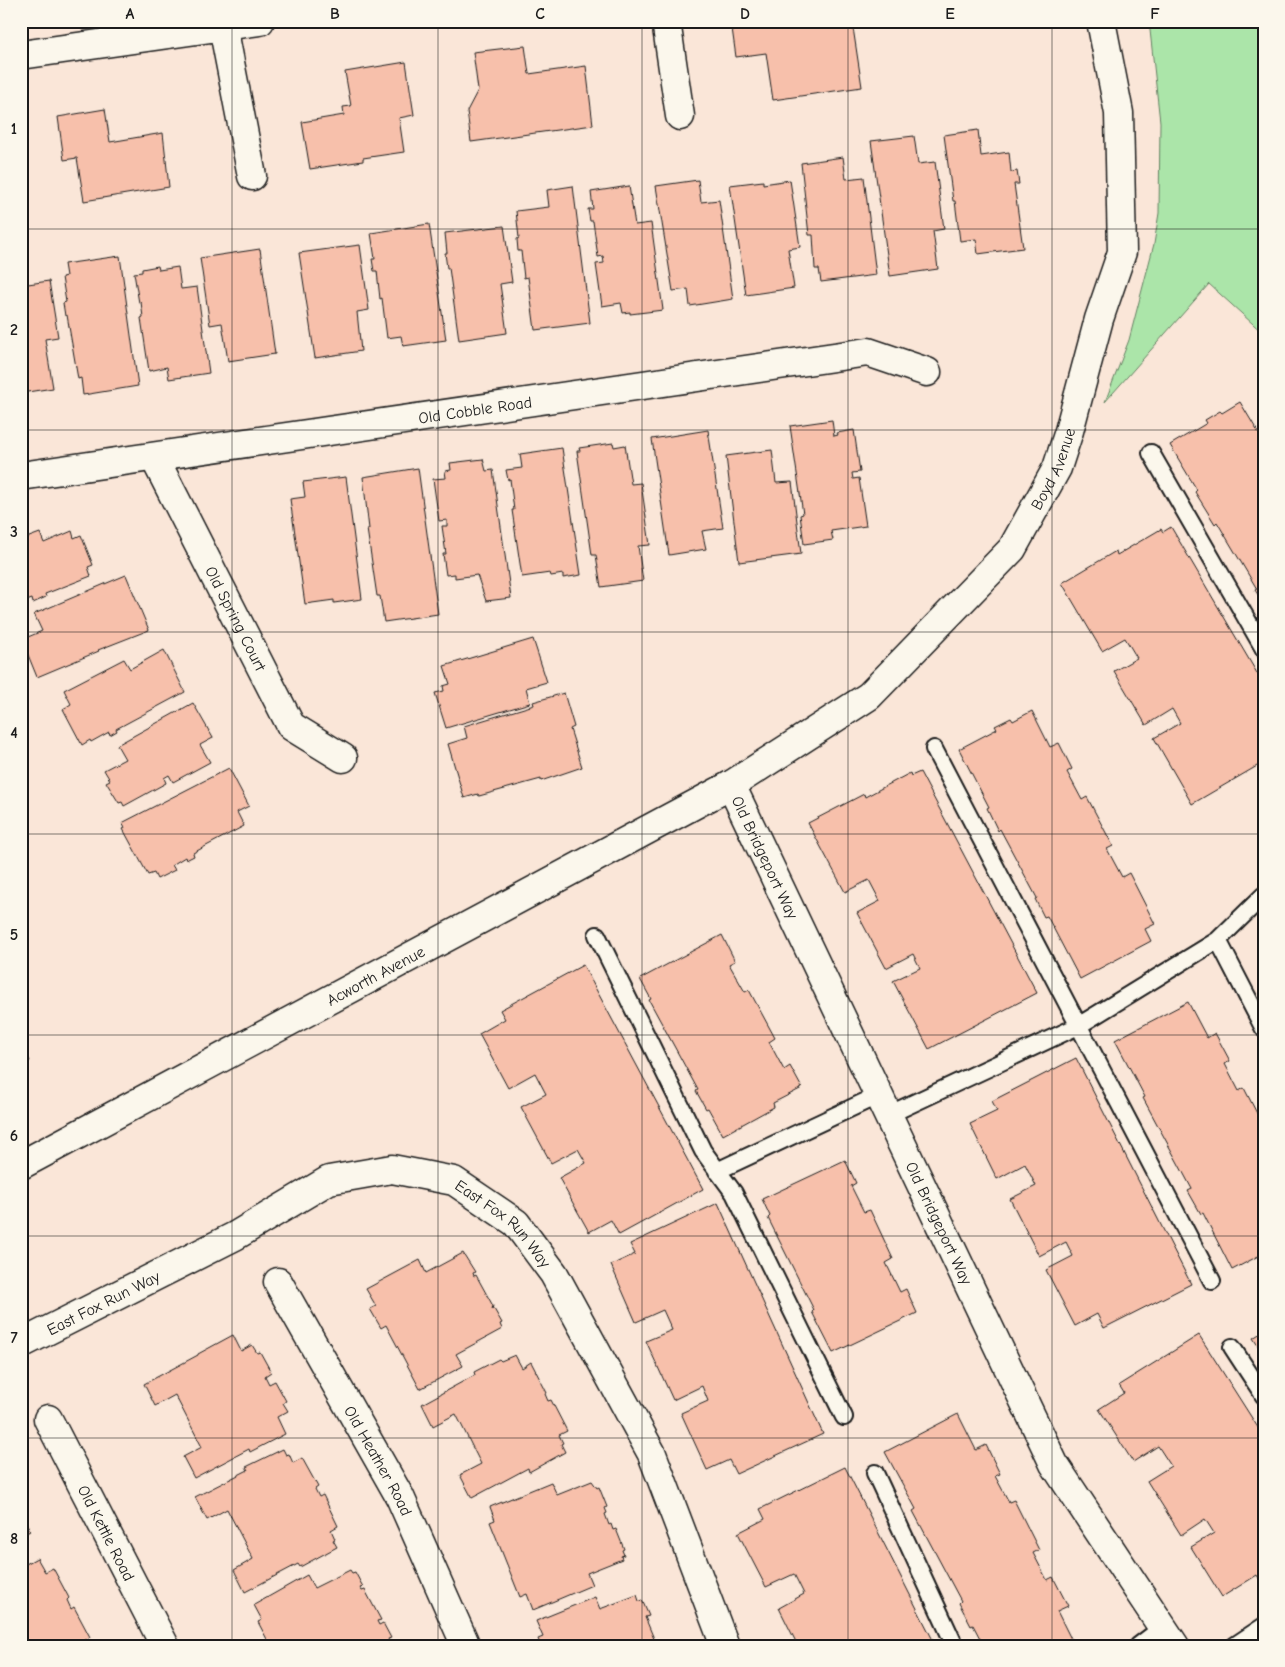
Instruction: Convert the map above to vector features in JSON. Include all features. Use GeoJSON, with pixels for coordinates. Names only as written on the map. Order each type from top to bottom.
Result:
{"type":"FeatureCollection","features":[{"type":"Feature","properties":{"kind":"street"},"geometry":{"type":"LineString","coordinates":[[21,55],[223,24],[260,21]]}},
{"type":"Feature","properties":{"kind":"street"},"geometry":{"type":"LineString","coordinates":[[666,21],[680,116]]}},
{"type":"Feature","properties":{"kind":"street","name":"Boyd Avenue"},"geometry":{"type":"LineString","coordinates":[[731,785],[869,696],[1012,548],[1057,468],[1069,431],[1099,319],[1122,252],[1119,113],[1101,21]]}},
{"type":"Feature","properties":{"kind":"street"},"geometry":{"type":"LineString","coordinates":[[223,24],[252,176]]}},
{"type":"Feature","properties":{"kind":"street","name":"Old Cobble Road"},"geometry":{"type":"LineString","coordinates":[[21,476],[868,352],[927,372]]}},
{"type":"Feature","properties":{"kind":"street","name":"Old Spring Court"},"geometry":{"type":"LineString","coordinates":[[154,457],[291,726],[343,758]]}},
{"type":"Feature","properties":{"kind":"street","name":"Old Bridgeport Way"},"geometry":{"type":"LineString","coordinates":[[731,785],[1054,1464],[1169,1636]]}},
{"type":"Feature","properties":{"kind":"street","name":"Acworth Avenue"},"geometry":{"type":"LineString","coordinates":[[21,1164],[731,785]]}},
{"type":"Feature","properties":{"kind":"street","name":"East Fox Run Way"},"geometry":{"type":"LineString","coordinates":[[21,1344],[235,1236],[329,1180],[392,1169],[454,1181],[516,1223],[554,1274],[652,1454],[725,1646]]}},
{"type":"Feature","properties":{"kind":"street","name":"Old Heather Road"},"geometry":{"type":"LineString","coordinates":[[278,1282],[400,1497],[466,1646]]}},
{"type":"Feature","properties":{"kind":"street","name":"Old Kettle Road"},"geometry":{"type":"LineString","coordinates":[[48,1419],[165,1646]]}},
{"type":"Feature","properties":{"kind":"lane"},"geometry":{"type":"LineString","coordinates":[[1151,453],[1264,649]]}},
{"type":"Feature","properties":{"kind":"lane"},"geometry":{"type":"LineString","coordinates":[[934,749],[1212,1281]]}},
{"type":"Feature","properties":{"kind":"lane"},"geometry":{"type":"LineString","coordinates":[[717,1171],[1078,1026],[1218,940],[1264,896]]}},
{"type":"Feature","properties":{"kind":"lane"},"geometry":{"type":"LineString","coordinates":[[596,936],[703,1151],[734,1193],[844,1417]]}},
{"type":"Feature","properties":{"kind":"lane"},"geometry":{"type":"LineString","coordinates":[[1218,940],[1264,1029]]}},
{"type":"Feature","properties":{"kind":"lane"},"geometry":{"type":"LineString","coordinates":[[1232,1347],[1264,1396]]}},
{"type":"Feature","properties":{"kind":"lane"},"geometry":{"type":"LineString","coordinates":[[875,1473],[955,1646]]}},
{"type":"Feature","properties":{"kind":"lane"},"geometry":{"type":"LineString","coordinates":[[1234,1646],[1264,1626]]}},
{"type":"Feature","properties":{"kind":"lane"},"geometry":{"type":"LineString","coordinates":[[1138,1646],[1169,1636]]}},
{"type":"Feature","properties":{"kind":"green space"},"geometry":{"type":"Polygon","coordinates":[[[1149,21],[1264,21],[1264,334],[1209,284],[1105,402],[1129,340],[1154,244],[1159,213],[1160,122],[1149,21]]]}},
{"type":"Feature","properties":{"kind":"building"},"geometry":{"type":"Polygon","coordinates":[[[731,21],[852,21],[862,87],[773,100],[766,53],[736,57],[731,21]]]}},
{"type":"Feature","properties":{"kind":"building"},"geometry":{"type":"Polygon","coordinates":[[[525,46],[529,74],[586,66],[593,125],[471,142],[467,111],[478,90],[473,52],[525,46]]]}},
{"type":"Feature","properties":{"kind":"building"},"geometry":{"type":"Polygon","coordinates":[[[406,62],[414,115],[399,118],[404,152],[363,158],[363,161],[310,169],[302,122],[344,115],[343,107],[351,106],[345,72],[406,62]]]}},
{"type":"Feature","properties":{"kind":"building"},"geometry":{"type":"Polygon","coordinates":[[[105,109],[110,142],[163,133],[169,187],[84,201],[77,158],[64,160],[58,117],[105,109]]]}},
{"type":"Feature","properties":{"kind":"building"},"geometry":{"type":"Polygon","coordinates":[[[978,130],[981,156],[1009,152],[1011,172],[1017,171],[1019,184],[1014,184],[1023,248],[978,254],[976,239],[960,241],[944,135],[978,130]]]}},
{"type":"Feature","properties":{"kind":"building"},"geometry":{"type":"Polygon","coordinates":[[[914,136],[918,164],[935,162],[944,229],[933,231],[938,269],[890,276],[871,141],[914,136]]]}},
{"type":"Feature","properties":{"kind":"building"},"geometry":{"type":"Polygon","coordinates":[[[843,157],[846,179],[864,177],[876,275],[821,282],[819,269],[815,269],[813,235],[809,235],[801,163],[843,157]]]}},
{"type":"Feature","properties":{"kind":"building"},"geometry":{"type":"Polygon","coordinates":[[[698,180],[701,202],[719,200],[733,299],[690,306],[688,289],[673,291],[656,186],[698,180]]]}},
{"type":"Feature","properties":{"kind":"building"},"geometry":{"type":"Polygon","coordinates":[[[790,180],[800,247],[788,249],[794,288],[746,295],[730,185],[763,181],[763,184],[790,180]]]}},
{"type":"Feature","properties":{"kind":"building"},"geometry":{"type":"Polygon","coordinates":[[[573,186],[590,323],[535,330],[528,277],[524,278],[521,251],[518,251],[517,239],[519,238],[516,211],[549,207],[547,190],[573,186]]]}},
{"type":"Feature","properties":{"kind":"building"},"geometry":{"type":"Polygon","coordinates":[[[629,186],[635,225],[651,223],[663,310],[630,314],[630,312],[623,313],[621,303],[602,306],[596,264],[604,263],[603,256],[598,257],[593,221],[590,221],[588,209],[593,209],[591,192],[629,186]]]}},
{"type":"Feature","properties":{"kind":"building"},"geometry":{"type":"Polygon","coordinates":[[[429,224],[446,340],[403,346],[401,336],[387,338],[377,271],[374,271],[372,259],[375,259],[371,233],[429,224]]]}},
{"type":"Feature","properties":{"kind":"building"},"geometry":{"type":"Polygon","coordinates":[[[504,226],[512,282],[500,284],[507,333],[459,340],[449,268],[447,268],[445,253],[447,253],[445,233],[504,226]]]}},
{"type":"Feature","properties":{"kind":"building"},"geometry":{"type":"Polygon","coordinates":[[[360,245],[369,310],[357,312],[361,351],[315,358],[299,253],[360,245]]]}},
{"type":"Feature","properties":{"kind":"building"},"geometry":{"type":"Polygon","coordinates":[[[260,249],[275,354],[228,361],[222,323],[210,325],[200,258],[260,249]]]}},
{"type":"Feature","properties":{"kind":"building"},"geometry":{"type":"Polygon","coordinates":[[[120,256],[138,386],[83,395],[81,378],[78,379],[67,315],[65,316],[63,303],[66,302],[62,277],[66,276],[64,264],[120,256]]]}},
{"type":"Feature","properties":{"kind":"building"},"geometry":{"type":"Polygon","coordinates":[[[158,266],[159,270],[178,267],[181,289],[197,287],[209,373],[169,379],[167,367],[149,371],[141,318],[143,317],[141,302],[139,303],[134,273],[142,272],[142,269],[158,266]]]}},
{"type":"Feature","properties":{"kind":"building"},"geometry":{"type":"Polygon","coordinates":[[[49,281],[58,337],[45,339],[53,388],[21,393],[21,285],[49,281]]]}},
{"type":"Feature","properties":{"kind":"building"},"geometry":{"type":"Polygon","coordinates":[[[1240,402],[1261,437],[1264,436],[1264,604],[1217,522],[1215,524],[1195,492],[1197,490],[1170,445],[1207,423],[1205,420],[1220,411],[1222,413],[1240,402]]]}},
{"type":"Feature","properties":{"kind":"building"},"geometry":{"type":"Polygon","coordinates":[[[832,420],[834,436],[838,435],[837,433],[854,430],[860,472],[852,473],[853,479],[859,478],[866,526],[831,531],[833,540],[804,544],[800,515],[803,514],[790,426],[832,420]]]}},
{"type":"Feature","properties":{"kind":"building"},"geometry":{"type":"Polygon","coordinates":[[[708,430],[723,528],[702,531],[706,549],[669,555],[652,439],[708,430]]]}},
{"type":"Feature","properties":{"kind":"building"},"geometry":{"type":"Polygon","coordinates":[[[613,443],[614,447],[625,445],[631,484],[641,483],[650,545],[638,546],[643,581],[601,587],[596,555],[592,555],[577,451],[580,451],[579,448],[613,443]]]}},
{"type":"Feature","properties":{"kind":"building"},"geometry":{"type":"Polygon","coordinates":[[[562,448],[581,575],[563,578],[563,574],[551,576],[550,573],[522,577],[512,510],[514,510],[510,479],[508,480],[506,470],[522,468],[520,454],[562,448]]]}},
{"type":"Feature","properties":{"kind":"building"},"geometry":{"type":"Polygon","coordinates":[[[772,450],[776,483],[792,482],[801,554],[739,562],[726,456],[772,450]]]}},
{"type":"Feature","properties":{"kind":"building"},"geometry":{"type":"Polygon","coordinates":[[[483,459],[486,471],[493,470],[511,598],[486,601],[477,575],[455,578],[455,574],[446,575],[443,554],[446,554],[442,526],[447,526],[447,520],[439,521],[433,479],[446,478],[445,471],[451,470],[450,463],[483,459]]]}},
{"type":"Feature","properties":{"kind":"building"},"geometry":{"type":"Polygon","coordinates":[[[418,468],[438,614],[384,622],[380,596],[377,596],[367,529],[369,529],[363,477],[418,468]]]}},
{"type":"Feature","properties":{"kind":"building"},"geometry":{"type":"Polygon","coordinates":[[[346,477],[362,599],[334,603],[334,600],[305,604],[290,499],[305,497],[303,482],[346,477]]]}},
{"type":"Feature","properties":{"kind":"building"},"geometry":{"type":"Polygon","coordinates":[[[1171,527],[1264,685],[1264,762],[1192,804],[1154,738],[1180,723],[1172,709],[1146,725],[1114,671],[1137,658],[1125,638],[1102,651],[1062,583],[1116,551],[1117,555],[1161,529],[1163,532],[1171,527]]]}},
{"type":"Feature","properties":{"kind":"building"},"geometry":{"type":"Polygon","coordinates":[[[72,531],[74,538],[81,535],[93,565],[88,567],[91,576],[45,594],[46,597],[33,603],[32,599],[21,603],[21,540],[40,533],[44,543],[72,531]]]}},
{"type":"Feature","properties":{"kind":"building"},"geometry":{"type":"Polygon","coordinates":[[[126,575],[149,630],[37,677],[26,650],[24,651],[21,645],[21,640],[42,631],[34,614],[126,575]]]}},
{"type":"Feature","properties":{"kind":"building"},"geometry":{"type":"Polygon","coordinates":[[[533,639],[547,682],[526,688],[530,703],[446,728],[435,693],[444,691],[443,686],[450,684],[444,666],[533,639]]]}},
{"type":"Feature","properties":{"kind":"building"},"geometry":{"type":"Polygon","coordinates":[[[164,650],[185,692],[116,729],[117,731],[110,735],[109,732],[82,745],[63,709],[71,704],[64,690],[124,659],[130,669],[164,650]]]}},
{"type":"Feature","properties":{"kind":"building"},"geometry":{"type":"Polygon","coordinates":[[[564,693],[574,727],[570,729],[582,767],[541,781],[541,779],[479,796],[478,794],[464,798],[448,744],[467,738],[464,726],[534,705],[533,702],[564,693]]]}},
{"type":"Feature","properties":{"kind":"building"},"geometry":{"type":"Polygon","coordinates":[[[193,703],[213,738],[200,745],[210,762],[173,782],[169,775],[164,778],[166,783],[124,806],[122,802],[119,803],[106,782],[110,780],[104,770],[125,759],[117,745],[193,703]]]}},
{"type":"Feature","properties":{"kind":"building"},"geometry":{"type":"Polygon","coordinates":[[[1032,711],[1050,747],[1059,743],[1072,769],[1067,772],[1082,800],[1087,797],[1113,846],[1107,849],[1122,877],[1129,873],[1155,924],[1145,929],[1151,941],[1080,979],[1047,916],[1044,917],[1035,899],[1037,898],[1000,829],[998,831],[987,808],[989,807],[959,749],[997,729],[995,726],[1011,718],[1013,721],[1032,711]]]}},
{"type":"Feature","properties":{"kind":"building"},"geometry":{"type":"Polygon","coordinates":[[[229,768],[249,806],[237,812],[244,826],[193,853],[194,856],[186,860],[185,857],[172,865],[175,870],[157,879],[154,873],[148,875],[123,829],[125,828],[122,823],[229,768]]]}},
{"type":"Feature","properties":{"kind":"building"},"geometry":{"type":"Polygon","coordinates":[[[920,772],[1037,993],[929,1049],[893,981],[920,968],[913,954],[886,968],[857,913],[880,901],[869,880],[845,892],[808,823],[864,794],[865,797],[910,773],[911,776],[920,772]]]}},
{"type":"Feature","properties":{"kind":"building"},"geometry":{"type":"Polygon","coordinates":[[[722,935],[735,961],[729,964],[745,992],[749,990],[775,1038],[769,1042],[784,1070],[790,1066],[802,1088],[773,1103],[774,1107],[723,1135],[696,1091],[698,1090],[649,1000],[651,999],[640,979],[722,935]]]}},
{"type":"Feature","properties":{"kind":"building"},"geometry":{"type":"Polygon","coordinates":[[[583,965],[703,1189],[619,1235],[611,1220],[589,1232],[559,1178],[586,1163],[578,1149],[551,1163],[521,1107],[546,1094],[535,1073],[508,1088],[479,1034],[505,1019],[500,1010],[583,965]]]}},
{"type":"Feature","properties":{"kind":"building"},"geometry":{"type":"Polygon","coordinates":[[[1188,1002],[1207,1038],[1215,1033],[1230,1061],[1225,1064],[1239,1091],[1244,1088],[1264,1127],[1264,1141],[1262,1142],[1264,1144],[1264,1253],[1232,1270],[1203,1213],[1201,1214],[1188,1191],[1192,1189],[1143,1098],[1145,1097],[1115,1040],[1188,1002]]]}},
{"type":"Feature","properties":{"kind":"building"},"geometry":{"type":"Polygon","coordinates":[[[21,1045],[30,1061],[21,1065],[21,1045]]]}},
{"type":"Feature","properties":{"kind":"building"},"geometry":{"type":"Polygon","coordinates":[[[1076,1058],[1191,1284],[1104,1328],[1097,1314],[1075,1326],[1046,1270],[1073,1256],[1066,1242],[1039,1256],[1010,1199],[1036,1186],[1025,1164],[997,1179],[970,1124],[997,1111],[992,1101],[1076,1058]]]}},
{"type":"Feature","properties":{"kind":"building"},"geometry":{"type":"Polygon","coordinates":[[[845,1160],[856,1183],[851,1186],[864,1212],[870,1210],[893,1259],[886,1263],[900,1292],[906,1289],[917,1313],[833,1353],[812,1312],[814,1310],[768,1218],[770,1216],[762,1199],[845,1160]]]}},
{"type":"Feature","properties":{"kind":"building"},"geometry":{"type":"Polygon","coordinates":[[[718,1203],[823,1434],[736,1474],[729,1460],[707,1470],[681,1413],[708,1401],[702,1386],[673,1400],[646,1341],[672,1330],[663,1310],[636,1322],[611,1265],[635,1254],[630,1244],[718,1203]]]}},
{"type":"Feature","properties":{"kind":"building"},"geometry":{"type":"Polygon","coordinates":[[[463,1253],[475,1272],[473,1273],[474,1276],[476,1275],[493,1306],[492,1309],[494,1309],[502,1323],[500,1324],[502,1329],[456,1354],[463,1366],[420,1389],[386,1325],[381,1328],[370,1309],[376,1306],[366,1289],[420,1260],[426,1273],[463,1253]]]}},
{"type":"Feature","properties":{"kind":"building"},"geometry":{"type":"Polygon","coordinates":[[[1264,1331],[1264,1355],[1253,1338],[1264,1331]]]}},
{"type":"Feature","properties":{"kind":"building"},"geometry":{"type":"Polygon","coordinates":[[[233,1335],[241,1351],[252,1345],[257,1353],[260,1352],[271,1372],[265,1376],[269,1384],[275,1381],[286,1401],[283,1403],[288,1411],[277,1417],[285,1434],[250,1452],[249,1449],[194,1478],[183,1457],[202,1447],[175,1395],[155,1406],[144,1384],[233,1335]]]}},
{"type":"Feature","properties":{"kind":"building"},"geometry":{"type":"Polygon","coordinates":[[[1199,1335],[1264,1437],[1264,1587],[1257,1575],[1222,1597],[1191,1547],[1214,1533],[1205,1519],[1181,1535],[1147,1481],[1171,1466],[1158,1446],[1133,1462],[1099,1409],[1124,1393],[1119,1385],[1199,1335]]]}},
{"type":"Feature","properties":{"kind":"building"},"geometry":{"type":"Polygon","coordinates":[[[515,1355],[522,1368],[531,1362],[547,1393],[545,1394],[548,1401],[551,1400],[567,1431],[559,1435],[565,1452],[529,1472],[528,1468],[472,1498],[460,1475],[481,1464],[456,1414],[433,1426],[422,1404],[475,1375],[474,1372],[499,1359],[501,1361],[515,1355]]]}},
{"type":"Feature","properties":{"kind":"building"},"geometry":{"type":"Polygon","coordinates":[[[958,1414],[976,1450],[986,1445],[1000,1474],[995,1476],[1009,1502],[1014,1500],[1039,1550],[1033,1553],[1047,1580],[1053,1577],[1068,1606],[1057,1611],[1074,1645],[1072,1646],[984,1646],[973,1625],[971,1626],[959,1603],[961,1601],[913,1511],[916,1509],[885,1452],[958,1414]]]}},
{"type":"Feature","properties":{"kind":"building"},"geometry":{"type":"Polygon","coordinates":[[[283,1449],[286,1455],[289,1454],[293,1463],[302,1458],[318,1487],[315,1489],[319,1497],[323,1495],[338,1526],[331,1530],[337,1547],[300,1567],[298,1564],[245,1592],[234,1570],[253,1559],[227,1509],[207,1520],[195,1497],[248,1470],[246,1467],[283,1449]]]}},
{"type":"Feature","properties":{"kind":"building"},"geometry":{"type":"Polygon","coordinates":[[[845,1467],[936,1646],[798,1646],[779,1608],[804,1594],[794,1574],[766,1587],[738,1533],[765,1519],[760,1509],[845,1467]]]}},
{"type":"Feature","properties":{"kind":"building"},"geometry":{"type":"Polygon","coordinates":[[[592,1481],[597,1488],[599,1487],[607,1507],[605,1508],[607,1513],[605,1514],[609,1525],[611,1524],[613,1530],[616,1529],[624,1549],[622,1550],[624,1555],[621,1556],[622,1559],[587,1573],[592,1585],[533,1610],[527,1594],[520,1597],[490,1522],[495,1520],[490,1507],[551,1482],[557,1495],[592,1481]]]}},
{"type":"Feature","properties":{"kind":"building"},"geometry":{"type":"Polygon","coordinates":[[[21,1512],[30,1531],[21,1536],[21,1512]]]}},
{"type":"Feature","properties":{"kind":"building"},"geometry":{"type":"Polygon","coordinates":[[[37,1558],[45,1572],[53,1568],[69,1598],[67,1600],[71,1609],[74,1607],[90,1637],[82,1642],[84,1646],[21,1646],[21,1565],[37,1558]]]}},
{"type":"Feature","properties":{"kind":"building"},"geometry":{"type":"Polygon","coordinates":[[[350,1570],[352,1573],[355,1572],[363,1587],[360,1588],[362,1591],[365,1590],[381,1620],[377,1621],[379,1625],[383,1623],[391,1638],[388,1639],[390,1644],[386,1646],[275,1646],[273,1642],[269,1643],[258,1622],[262,1620],[254,1605],[307,1575],[314,1588],[350,1570]]]}},
{"type":"Feature","properties":{"kind":"building"},"geometry":{"type":"Polygon","coordinates":[[[637,1595],[639,1601],[642,1600],[649,1616],[645,1617],[657,1646],[541,1646],[538,1639],[543,1637],[536,1621],[595,1597],[600,1609],[637,1595]]]}}]}
